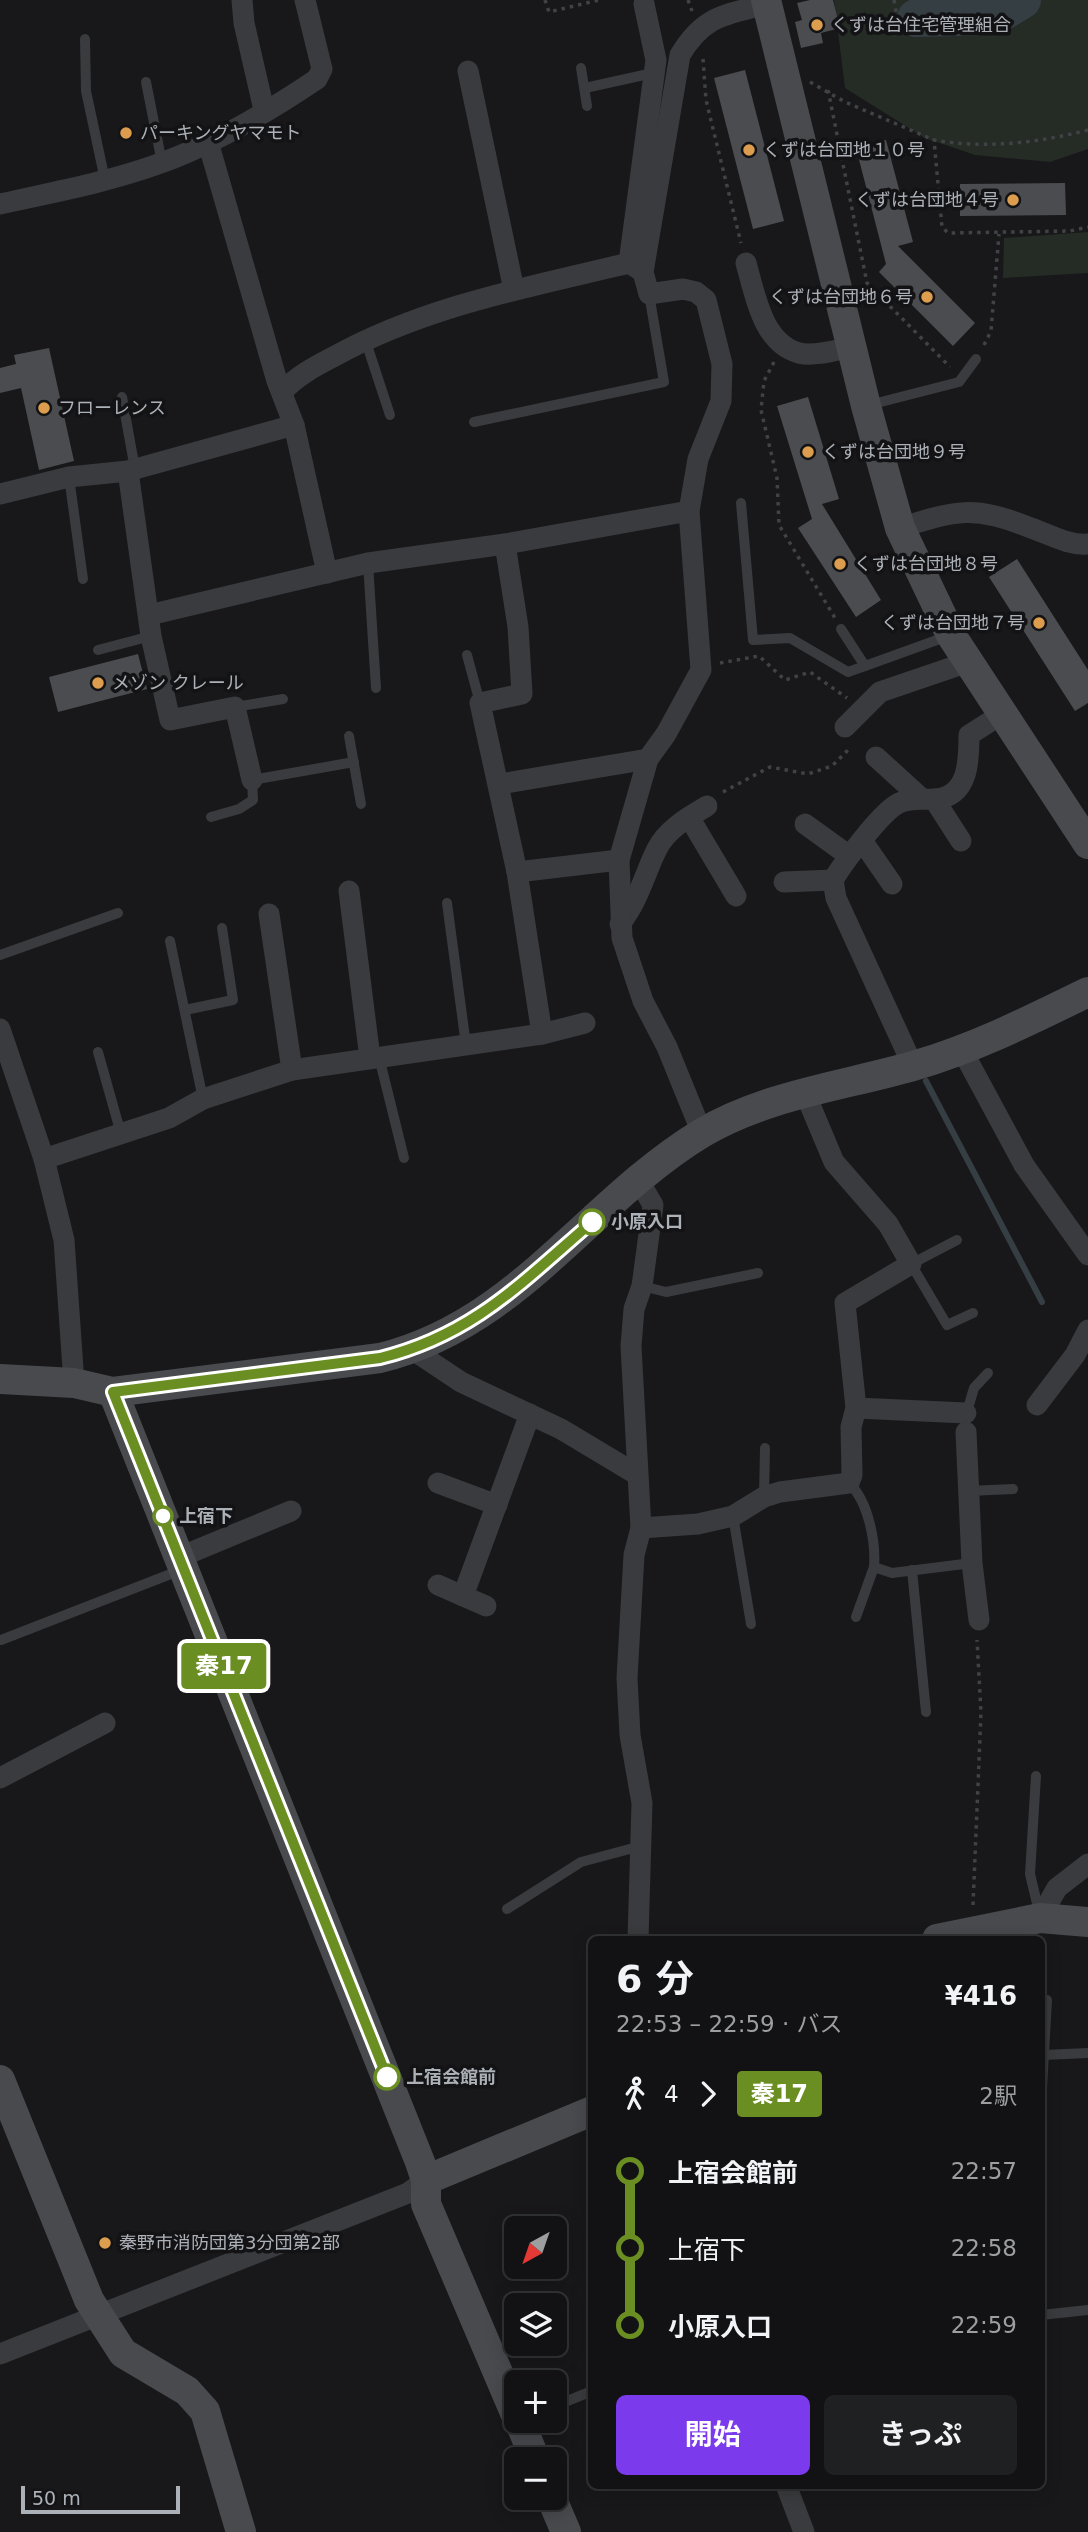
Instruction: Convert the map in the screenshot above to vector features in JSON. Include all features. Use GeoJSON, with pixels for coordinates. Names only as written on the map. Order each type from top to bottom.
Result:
{"type":"FeatureCollection","features":[{"type":"Feature","properties":{"kind":"street"},"geometry":{"type":"LineString","coordinates":[[242,0],[244,23],[264,110]]}},
{"type":"Feature","properties":{"kind":"street"},"geometry":{"type":"LineString","coordinates":[[0,204],[105,180],[162,163],[208,142],[317,79],[322,69],[305,0]]}},
{"type":"Feature","properties":{"kind":"street"},"geometry":{"type":"LineString","coordinates":[[636,268],[680,55],[693,34],[704,23],[767,2],[866,406],[900,528],[951,635],[1088,844]]}},
{"type":"Feature","properties":{"kind":"street"},"geometry":{"type":"LineString","coordinates":[[644,4],[656,60],[636,268],[649,294],[683,289],[696,292],[706,300],[722,364],[721,401],[698,459],[689,511],[701,666],[666,734],[648,759],[619,860],[620,923],[643,1001],[667,1046],[702,1133]]}},
{"type":"Feature","properties":{"kind":"street"},"geometry":{"type":"LineString","coordinates":[[468,71],[514,290]]}},
{"type":"Feature","properties":{"kind":"street"},"geometry":{"type":"LineString","coordinates":[[208,142],[276,381],[283,391],[294,425],[327,573]]}},
{"type":"Feature","properties":{"kind":"street"},"geometry":{"type":"LineString","coordinates":[[746,263],[761,314],[769,330],[784,345],[800,353],[852,347]]}},
{"type":"Feature","properties":{"kind":"street"},"geometry":{"type":"LineString","coordinates":[[283,391],[296,377],[365,339],[433,313],[514,290],[636,268]]}},
{"type":"Feature","properties":{"kind":"street"},"geometry":{"type":"LineString","coordinates":[[0,494],[69,477],[132,470],[294,425]]}},
{"type":"Feature","properties":{"kind":"street"},"geometry":{"type":"LineString","coordinates":[[132,470],[150,626],[170,720],[235,707],[252,780]]}},
{"type":"Feature","properties":{"kind":"street"},"geometry":{"type":"LineString","coordinates":[[150,626],[368,563],[505,544],[689,511]]}},
{"type":"Feature","properties":{"kind":"street"},"geometry":{"type":"LineString","coordinates":[[900,528],[955,511],[973,511],[1010,520],[1069,542],[1088,544]]}},
{"type":"Feature","properties":{"kind":"street"},"geometry":{"type":"LineString","coordinates":[[505,544],[518,627],[522,694],[480,703],[500,784],[517,872],[542,1034]]}},
{"type":"Feature","properties":{"kind":"street"},"geometry":{"type":"LineString","coordinates":[[853,719],[880,692],[968,662]]}},
{"type":"Feature","properties":{"kind":"street"},"geometry":{"type":"LineString","coordinates":[[913,1066],[836,898],[833,880],[856,849],[897,803],[944,797],[965,780],[970,763],[969,735],[1002,714]]}},
{"type":"Feature","properties":{"kind":"street"},"geometry":{"type":"LineString","coordinates":[[876,757],[927,798],[961,841]]}},
{"type":"Feature","properties":{"kind":"street"},"geometry":{"type":"LineString","coordinates":[[500,784],[648,759]]}},
{"type":"Feature","properties":{"kind":"street"},"geometry":{"type":"LineString","coordinates":[[620,923],[633,908],[658,847],[689,817],[707,806]]}},
{"type":"Feature","properties":{"kind":"street"},"geometry":{"type":"LineString","coordinates":[[689,817],[715,881],[736,896]]}},
{"type":"Feature","properties":{"kind":"street"},"geometry":{"type":"LineString","coordinates":[[805,824],[856,849],[892,884]]}},
{"type":"Feature","properties":{"kind":"street"},"geometry":{"type":"LineString","coordinates":[[517,872],[619,860]]}},
{"type":"Feature","properties":{"kind":"street"},"geometry":{"type":"LineString","coordinates":[[784,882],[833,880]]}},
{"type":"Feature","properties":{"kind":"street"},"geometry":{"type":"LineString","coordinates":[[349,891],[374,1058]]}},
{"type":"Feature","properties":{"kind":"street"},"geometry":{"type":"LineString","coordinates":[[269,914],[292,1070]]}},
{"type":"Feature","properties":{"kind":"street"},"geometry":{"type":"LineString","coordinates":[[0,1379],[74,1383],[113,1392],[380,1358],[413,1350],[471,1322],[500,1302],[639,1181],[702,1133],[756,1107],[962,1051],[1088,992]]}},
{"type":"Feature","properties":{"kind":"street"},"geometry":{"type":"LineString","coordinates":[[44,1159],[169,1118],[203,1099],[292,1070],[542,1034],[585,1023]]}},
{"type":"Feature","properties":{"kind":"street"},"geometry":{"type":"LineString","coordinates":[[0,1029],[44,1159],[64,1240],[74,1383]]}},
{"type":"Feature","properties":{"kind":"street"},"geometry":{"type":"LineString","coordinates":[[962,1051],[1024,1165],[1088,1255]]}},
{"type":"Feature","properties":{"kind":"street"},"geometry":{"type":"LineString","coordinates":[[641,1528],[698,1524],[733,1516],[764,1497],[849,1483],[852,1475],[851,1427],[856,1408],[845,1303],[911,1264],[888,1224],[834,1162],[805,1093]]}},
{"type":"Feature","properties":{"kind":"street"},"geometry":{"type":"LineString","coordinates":[[638,1936],[642,1804],[629,1735],[627,1678],[634,1555],[641,1528],[636,1474],[632,1346],[634,1308],[642,1286],[653,1205],[639,1181]]}},
{"type":"Feature","properties":{"kind":"street"},"geometry":{"type":"LineString","coordinates":[[1037,1405],[1075,1355],[1088,1330]]}},
{"type":"Feature","properties":{"kind":"street"},"geometry":{"type":"LineString","coordinates":[[413,1350],[461,1382],[530,1414],[636,1474]]}},
{"type":"Feature","properties":{"kind":"street"},"geometry":{"type":"LineString","coordinates":[[113,1392],[426,2180],[426,2204],[504,2387]]}},
{"type":"Feature","properties":{"kind":"street"},"geometry":{"type":"LineString","coordinates":[[856,1408],[965,1422],[972,1563],[979,1620]]}},
{"type":"Feature","properties":{"kind":"street"},"geometry":{"type":"LineString","coordinates":[[463,1596],[530,1414]]}},
{"type":"Feature","properties":{"kind":"street"},"geometry":{"type":"LineString","coordinates":[[438,1483],[497,1505]]}},
{"type":"Feature","properties":{"kind":"street"},"geometry":{"type":"LineString","coordinates":[[183,1563],[291,1511]]}},
{"type":"Feature","properties":{"kind":"street"},"geometry":{"type":"LineString","coordinates":[[438,1585],[486,1606]]}},
{"type":"Feature","properties":{"kind":"street"},"geometry":{"type":"LineString","coordinates":[[0,1778],[105,1723]]}},
{"type":"Feature","properties":{"kind":"street"},"geometry":{"type":"LineString","coordinates":[[1040,1918],[1057,1888],[1088,1864]]}},
{"type":"Feature","properties":{"kind":"street"},"geometry":{"type":"LineString","coordinates":[[952,1936],[1040,1918],[1088,1922]]}},
{"type":"Feature","properties":{"kind":"street"},"geometry":{"type":"LineString","coordinates":[[0,2080],[89,2300],[99,2317],[123,2353],[187,2391],[205,2411],[241,2532]]}},
{"type":"Feature","properties":{"kind":"street"},"geometry":{"type":"LineString","coordinates":[[0,2354],[99,2317],[207,2270],[408,2193],[426,2180],[588,2113]]}},
{"type":"Feature","properties":{"kind":"street"},"geometry":{"type":"LineString","coordinates":[[788,2489],[804,2532]]}},
{"type":"Feature","properties":{"kind":"street"},"geometry":{"type":"LineString","coordinates":[[557,2510],[566,2532]]}},
{"type":"Feature","properties":{"kind":"lane"},"geometry":{"type":"LineString","coordinates":[[85,39],[86,91],[105,180]]}},
{"type":"Feature","properties":{"kind":"lane"},"geometry":{"type":"LineString","coordinates":[[581,68],[587,106]]}},
{"type":"Feature","properties":{"kind":"lane"},"geometry":{"type":"LineString","coordinates":[[585,88],[653,73]]}},
{"type":"Feature","properties":{"kind":"lane"},"geometry":{"type":"LineString","coordinates":[[146,82],[162,163]]}},
{"type":"Feature","properties":{"kind":"lane"},"geometry":{"type":"LineString","coordinates":[[474,422],[664,382],[649,294]]}},
{"type":"Feature","properties":{"kind":"lane"},"geometry":{"type":"LineString","coordinates":[[365,339],[390,415]]}},
{"type":"Feature","properties":{"kind":"lane"},"geometry":{"type":"LineString","coordinates":[[866,406],[959,382],[976,359]]}},
{"type":"Feature","properties":{"kind":"lane"},"geometry":{"type":"LineString","coordinates":[[122,397],[132,470]]}},
{"type":"Feature","properties":{"kind":"lane"},"geometry":{"type":"LineString","coordinates":[[69,477],[83,579]]}},
{"type":"Feature","properties":{"kind":"lane"},"geometry":{"type":"LineString","coordinates":[[741,503],[752,640],[790,638],[848,672],[951,635]]}},
{"type":"Feature","properties":{"kind":"lane"},"geometry":{"type":"LineString","coordinates":[[368,563],[376,688]]}},
{"type":"Feature","properties":{"kind":"lane"},"geometry":{"type":"LineString","coordinates":[[98,650],[150,626]]}},
{"type":"Feature","properties":{"kind":"lane"},"geometry":{"type":"LineString","coordinates":[[841,629],[865,666]]}},
{"type":"Feature","properties":{"kind":"lane"},"geometry":{"type":"LineString","coordinates":[[467,655],[480,703]]}},
{"type":"Feature","properties":{"kind":"lane"},"geometry":{"type":"LineString","coordinates":[[235,707],[283,699]]}},
{"type":"Feature","properties":{"kind":"lane"},"geometry":{"type":"LineString","coordinates":[[349,736],[361,804]]}},
{"type":"Feature","properties":{"kind":"lane"},"geometry":{"type":"LineString","coordinates":[[211,817],[239,809],[253,800],[252,780],[354,762]]}},
{"type":"Feature","properties":{"kind":"lane"},"geometry":{"type":"LineString","coordinates":[[447,903],[466,1045]]}},
{"type":"Feature","properties":{"kind":"lane"},"geometry":{"type":"LineString","coordinates":[[0,954],[118,913]]}},
{"type":"Feature","properties":{"kind":"lane"},"geometry":{"type":"LineString","coordinates":[[185,1010],[233,1000],[222,928]]}},
{"type":"Feature","properties":{"kind":"lane"},"geometry":{"type":"LineString","coordinates":[[170,941],[203,1099]]}},
{"type":"Feature","properties":{"kind":"lane"},"geometry":{"type":"LineString","coordinates":[[98,1052],[121,1134]]}},
{"type":"Feature","properties":{"kind":"lane"},"geometry":{"type":"LineString","coordinates":[[374,1058],[404,1158]]}},
{"type":"Feature","properties":{"kind":"lane"},"geometry":{"type":"LineString","coordinates":[[957,1240],[911,1264],[947,1325],[973,1313]]}},
{"type":"Feature","properties":{"kind":"lane"},"geometry":{"type":"LineString","coordinates":[[642,1286],[666,1292],[758,1273]]}},
{"type":"Feature","properties":{"kind":"lane"},"geometry":{"type":"LineString","coordinates":[[965,1422],[974,1388],[988,1373]]}},
{"type":"Feature","properties":{"kind":"lane"},"geometry":{"type":"LineString","coordinates":[[764,1497],[765,1448]]}},
{"type":"Feature","properties":{"kind":"lane"},"geometry":{"type":"LineString","coordinates":[[849,1483],[858,1492],[869,1523],[874,1567],[856,1617]]}},
{"type":"Feature","properties":{"kind":"lane"},"geometry":{"type":"LineString","coordinates":[[968,1491],[1013,1489]]}},
{"type":"Feature","properties":{"kind":"lane"},"geometry":{"type":"LineString","coordinates":[[733,1516],[751,1624]]}},
{"type":"Feature","properties":{"kind":"lane"},"geometry":{"type":"LineString","coordinates":[[1,1640],[183,1563]]}},
{"type":"Feature","properties":{"kind":"lane"},"geometry":{"type":"LineString","coordinates":[[874,1567],[892,1573],[972,1563]]}},
{"type":"Feature","properties":{"kind":"lane"},"geometry":{"type":"LineString","coordinates":[[912,1570],[926,1712]]}},
{"type":"Feature","properties":{"kind":"lane"},"geometry":{"type":"LineString","coordinates":[[1036,1776],[1030,1874],[1040,1918]]}},
{"type":"Feature","properties":{"kind":"lane"},"geometry":{"type":"LineString","coordinates":[[507,1909],[581,1862],[641,1846]]}},
{"type":"Feature","properties":{"kind":"lane"},"geometry":{"type":"LineString","coordinates":[[1045,2036],[1047,2000]]}},
{"type":"Feature","properties":{"kind":"lane"},"geometry":{"type":"LineString","coordinates":[[1045,2054],[1088,2053]]}},
{"type":"Feature","properties":{"kind":"lane"},"geometry":{"type":"LineString","coordinates":[[1045,2315],[1088,2310]]}},
{"type":"Feature","properties":{"kind":"lane"},"geometry":{"type":"LineString","coordinates":[[567,2401],[588,2393]]}},
{"type":"Feature","properties":{"kind":"path"},"geometry":{"type":"LineString","coordinates":[[545,0],[549,12],[599,0]]}},
{"type":"Feature","properties":{"kind":"path"},"geometry":{"type":"LineString","coordinates":[[894,0],[899,29]]}},
{"type":"Feature","properties":{"kind":"path"},"geometry":{"type":"LineString","coordinates":[[704,23],[706,100],[746,263]]}},
{"type":"Feature","properties":{"kind":"path"},"geometry":{"type":"LineString","coordinates":[[788,86],[814,82],[845,102],[934,140],[971,146],[1057,138],[1088,130]]}},
{"type":"Feature","properties":{"kind":"path"},"geometry":{"type":"LineString","coordinates":[[828,90],[867,283],[961,379]]}},
{"type":"Feature","properties":{"kind":"path"},"geometry":{"type":"LineString","coordinates":[[934,140],[942,227],[948,233],[1070,231],[1088,227]]}},
{"type":"Feature","properties":{"kind":"path"},"geometry":{"type":"LineString","coordinates":[[976,359],[991,331],[999,234]]}},
{"type":"Feature","properties":{"kind":"path"},"geometry":{"type":"LineString","coordinates":[[784,345],[764,381],[761,410],[777,478],[779,525],[841,629]]}},
{"type":"Feature","properties":{"kind":"path"},"geometry":{"type":"LineString","coordinates":[[701,666],[759,656],[785,680],[810,672],[853,719],[850,748],[832,766],[808,774],[770,766],[710,799],[707,806]]}},
{"type":"Feature","properties":{"kind":"path"},"geometry":{"type":"LineString","coordinates":[[973,1912],[981,1713],[976,1624],[979,1620]]}},
{"type":"Feature","properties":{"kind":"shaded area"},"geometry":{"type":"Polygon","coordinates":[[[834,0],[1088,0],[1088,149],[1050,162],[975,155],[925,138],[845,88],[834,0]]]}},
{"type":"Feature","properties":{"kind":"shaded area"},"geometry":{"type":"Polygon","coordinates":[[[1088,232],[1088,273],[1003,278],[1004,238],[1088,232]]]}},
{"type":"Feature","properties":{"kind":"building","name":"くずは台住宅管理組合"},"geometry":{"type":"Polygon","coordinates":[[[833,0],[840,28],[821,33],[823,43],[801,48],[795,22],[802,20],[797,3],[833,0]]]}},
{"type":"Feature","properties":{"kind":"building","name":"くずは台団地１０号"},"geometry":{"type":"Polygon","coordinates":[[[745,70],[784,221],[753,229],[714,78],[745,70]]]}},
{"type":"Feature","properties":{"kind":"building"},"geometry":{"type":"Polygon","coordinates":[[[886,140],[913,242],[898,246],[975,323],[953,346],[879,272],[886,264],[856,148],[886,140]]]}},
{"type":"Feature","properties":{"kind":"building","name":"くずは台団地４号"},"geometry":{"type":"Polygon","coordinates":[[[1065,183],[1066,215],[960,216],[960,184],[1065,183]]]}},
{"type":"Feature","properties":{"kind":"building","name":"フローレンス"},"geometry":{"type":"Polygon","coordinates":[[[49,348],[74,461],[39,470],[21,388],[0,393],[0,368],[16,364],[14,355],[49,348]]]}},
{"type":"Feature","properties":{"kind":"building"},"geometry":{"type":"Polygon","coordinates":[[[808,397],[839,499],[822,504],[881,600],[856,617],[798,528],[812,519],[777,406],[808,397]]]}},
{"type":"Feature","properties":{"kind":"building","name":"くずは台団地７号"},"geometry":{"type":"Polygon","coordinates":[[[1017,559],[1088,670],[1088,703],[1075,711],[989,577],[1017,559]]]}},
{"type":"Feature","properties":{"kind":"building","name":"メゾン クレール"},"geometry":{"type":"Polygon","coordinates":[[[138,654],[147,689],[58,712],[49,677],[138,654]]]}},
{"type":"Feature","properties":{"kind":"waterway"},"geometry":{"type":"LineString","coordinates":[[916,18],[995,16],[1022,0]]}},
{"type":"Feature","properties":{"kind":"waterway"},"geometry":{"type":"LineString","coordinates":[[926,1081],[1042,1302]]}},
{"type":"Feature","properties":{"kind":"bus line","name":"秦17"},"geometry":{"type":"LineString","coordinates":[[387,2077],[113,1392],[167,1383],[380,1358],[413,1350],[471,1322],[500,1302],[592,1222]]}},
{"type":"Feature","properties":{"kind":"place","name":"くずは台住宅管理組合"},"geometry":{"type":"Point","coordinates":[817,25]}},
{"type":"Feature","properties":{"kind":"place","name":"パーキングヤマモト"},"geometry":{"type":"Point","coordinates":[126,133]}},
{"type":"Feature","properties":{"kind":"place","name":"くずは台団地１０号"},"geometry":{"type":"Point","coordinates":[749,150]}},
{"type":"Feature","properties":{"kind":"place","name":"くずは台団地４号"},"geometry":{"type":"Point","coordinates":[1013,200]}},
{"type":"Feature","properties":{"kind":"place","name":"くずは台団地６号"},"geometry":{"type":"Point","coordinates":[927,297]}},
{"type":"Feature","properties":{"kind":"place","name":"フローレンス"},"geometry":{"type":"Point","coordinates":[44,408]}},
{"type":"Feature","properties":{"kind":"place","name":"くずは台団地９号"},"geometry":{"type":"Point","coordinates":[808,452]}},
{"type":"Feature","properties":{"kind":"place","name":"くずは台団地８号"},"geometry":{"type":"Point","coordinates":[840,564]}},
{"type":"Feature","properties":{"kind":"place","name":"くずは台団地７号"},"geometry":{"type":"Point","coordinates":[1039,623]}},
{"type":"Feature","properties":{"kind":"place","name":"メゾン クレール"},"geometry":{"type":"Point","coordinates":[98,683]}},
{"type":"Feature","properties":{"kind":"place","name":"小原入口"},"geometry":{"type":"Point","coordinates":[592,1222]}},
{"type":"Feature","properties":{"kind":"place","name":"上宿下"},"geometry":{"type":"Point","coordinates":[163,1516]}},
{"type":"Feature","properties":{"kind":"place","name":"上宿会館前"},"geometry":{"type":"Point","coordinates":[387,2077]}},
{"type":"Feature","properties":{"kind":"place","name":"秦野市消防団第3分団第2部"},"geometry":{"type":"Point","coordinates":[105,2243]}}]}
